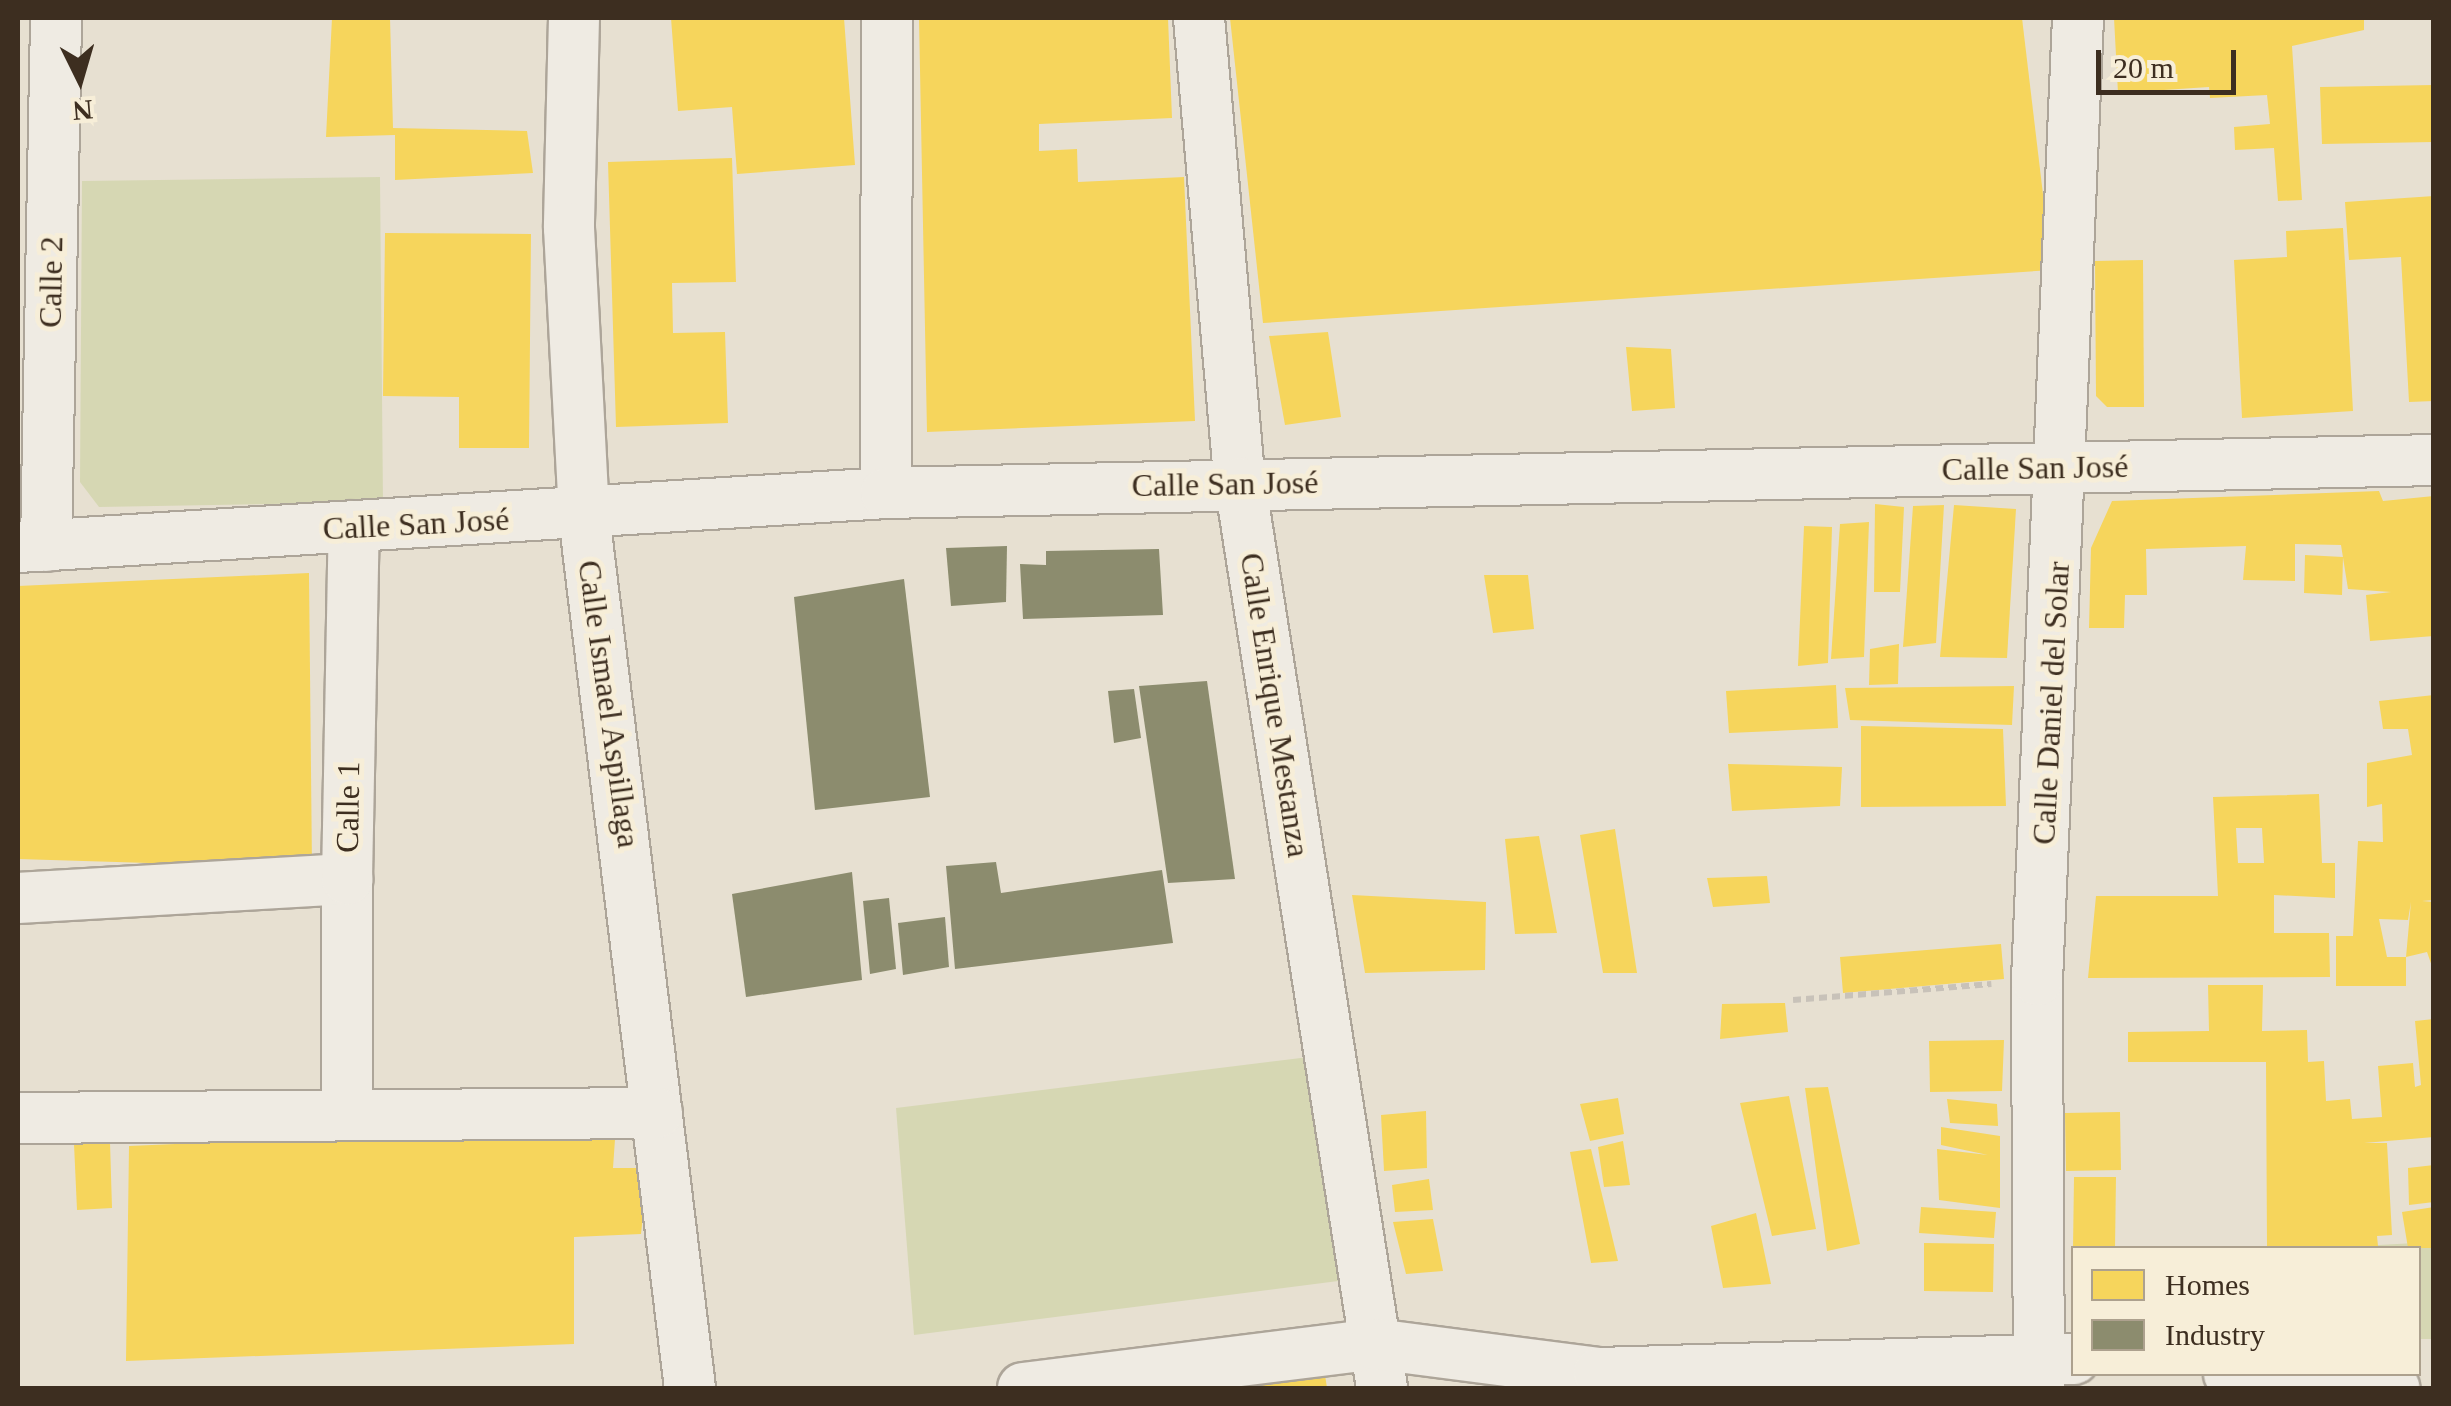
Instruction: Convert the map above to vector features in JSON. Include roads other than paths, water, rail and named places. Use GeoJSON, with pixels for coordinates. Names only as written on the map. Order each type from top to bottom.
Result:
{"type":"FeatureCollection","features":[{"type":"Feature","properties":{"kind":"street","name":"Calle 2"},"geometry":{"type":"LineString","coordinates":[[32,547],[56,18]]}},
{"type":"Feature","properties":{"kind":"street","name":"Calle Ismael Aspillaga"},"geometry":{"type":"LineString","coordinates":[[574,18],[568,228],[584,516],[690,1388]]}},
{"type":"Feature","properties":{"kind":"street"},"geometry":{"type":"LineString","coordinates":[[886,493],[887,18]]}},
{"type":"Feature","properties":{"kind":"street","name":"Calle Enrique Mestanza"},"geometry":{"type":"LineString","coordinates":[[1199,18],[1240,483],[1378,1366]]}},
{"type":"Feature","properties":{"kind":"street","name":"Calle Daniel del Solar"},"geometry":{"type":"LineString","coordinates":[[2052,1368],[2036,980],[2063,467],[2078,18]]}},
{"type":"Feature","properties":{"kind":"street","name":"Calle San José"},"geometry":{"type":"LineString","coordinates":[[32,547],[584,516],[886,493],[2434,460]]}},
{"type":"Feature","properties":{"kind":"street","name":"Calle 1"},"geometry":{"type":"LineString","coordinates":[[18,898],[347,878],[354,526]]}},
{"type":"Feature","properties":{"kind":"street"},"geometry":{"type":"LineString","coordinates":[[347,878],[347,1109]]}},
{"type":"Feature","properties":{"kind":"street"},"geometry":{"type":"LineString","coordinates":[[18,1118],[347,1109],[658,1113]]}},
{"type":"Feature","properties":{"kind":"street"},"geometry":{"type":"LineString","coordinates":[[1023,1388],[1378,1366],[1600,1373],[2052,1368]]}},
{"type":"Feature","properties":{"kind":"street"},"geometry":{"type":"LineString","coordinates":[[2253,1376],[2394,1388]]}}]}
